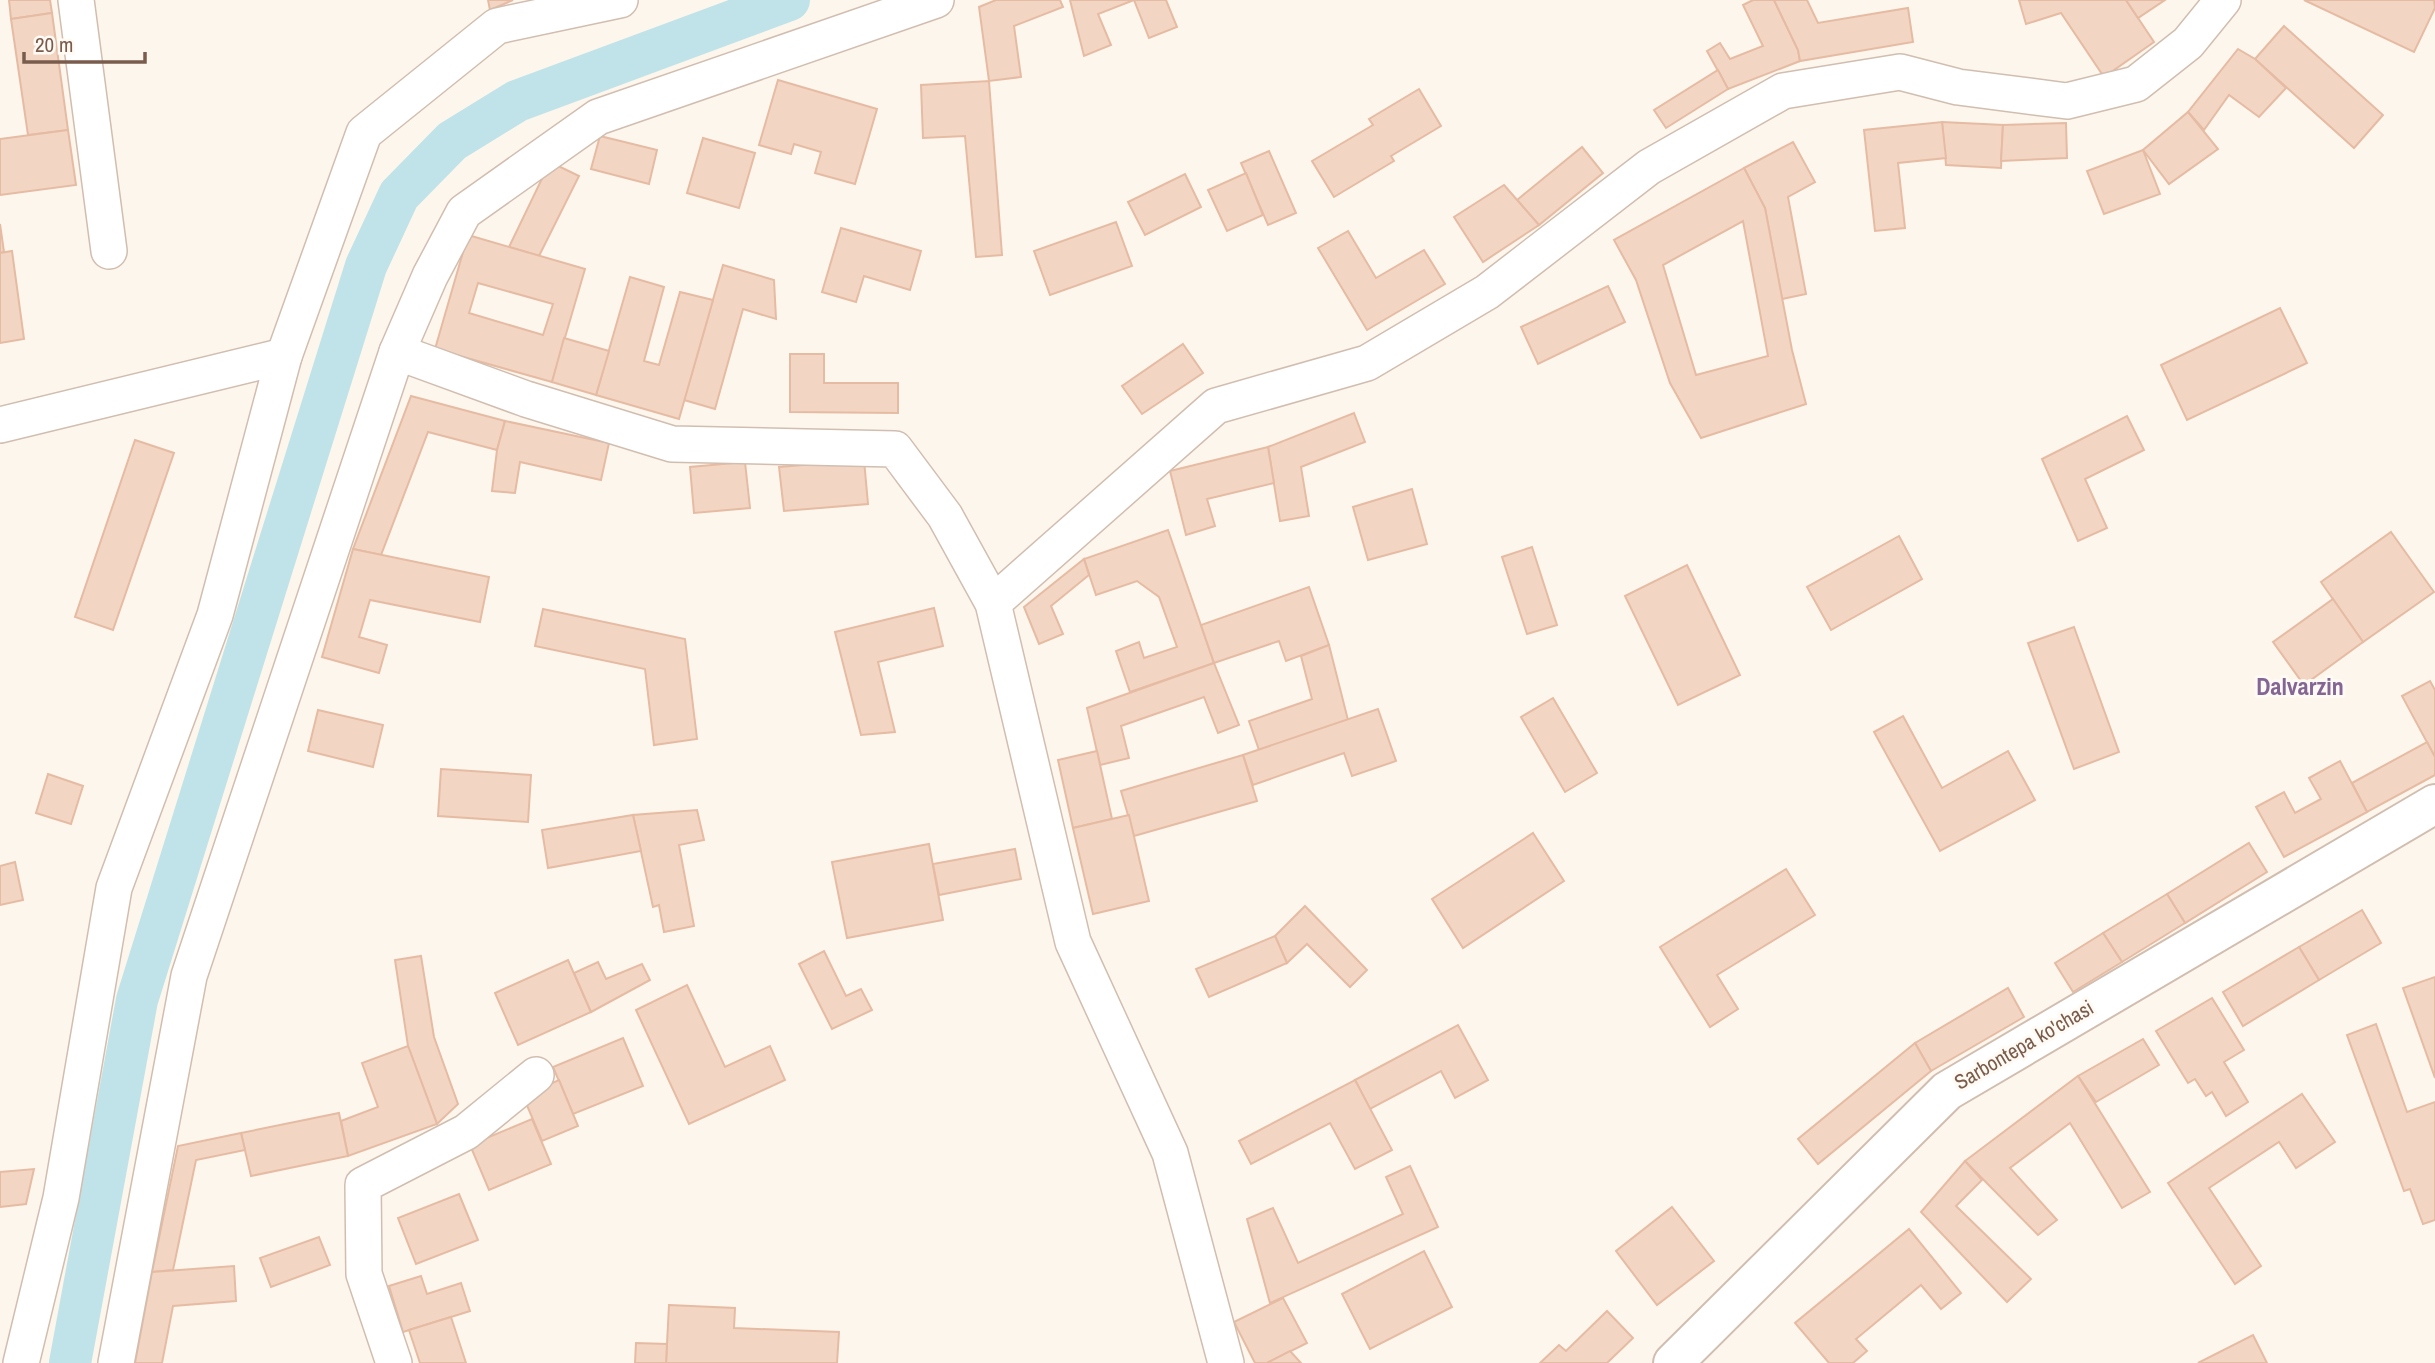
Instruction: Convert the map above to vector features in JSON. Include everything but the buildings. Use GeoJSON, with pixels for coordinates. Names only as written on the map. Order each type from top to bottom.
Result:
{"type":"FeatureCollection","features":[{"type":"Feature","properties":{"kind":"street"},"geometry":{"type":"LineString","coordinates":[[76,0],[109,251]]}},
{"type":"Feature","properties":{"kind":"street"},"geometry":{"type":"LineString","coordinates":[[21,1363],[61,1198],[114,888],[215,615],[284,356],[364,133],[497,26],[620,0]]}},
{"type":"Feature","properties":{"kind":"street"},"geometry":{"type":"LineString","coordinates":[[116,1363],[189,976],[397,352],[430,276],[464,212],[598,117],[936,0]]}},
{"type":"Feature","properties":{"kind":"street"},"geometry":{"type":"LineString","coordinates":[[993,603],[1216,406],[1367,363],[1487,292],[1649,167],[1783,91],[1900,72],[1958,88],[2067,101],[2136,84],[2188,43],[2223,0]]}},
{"type":"Feature","properties":{"kind":"street"},"geometry":{"type":"LineString","coordinates":[[397,352],[526,399],[672,444],[895,449],[945,516],[993,603],[1073,942],[1170,1153],[1226,1363]]}},
{"type":"Feature","properties":{"kind":"street"},"geometry":{"type":"LineString","coordinates":[[0,425],[284,356]]}},
{"type":"Feature","properties":{"kind":"street","name":"Sarbontepa ko'chasi"},"geometry":{"type":"LineString","coordinates":[[1673,1363],[1947,1091],[2435,804]]}},
{"type":"Feature","properties":{"kind":"street"},"geometry":{"type":"LineString","coordinates":[[394,1363],[364,1274],[363,1185],[466,1132],[536,1075]]}},
{"type":"Feature","properties":{"kind":"waterway"},"geometry":{"type":"LineString","coordinates":[[70,1363],[137,1000],[366,266],[399,195],[452,141],[517,101],[789,0]]}},
{"type":"Feature","properties":{"kind":"district","name":"Dalvarzin"},"geometry":{"type":"Point","coordinates":[2300,687]}}]}
